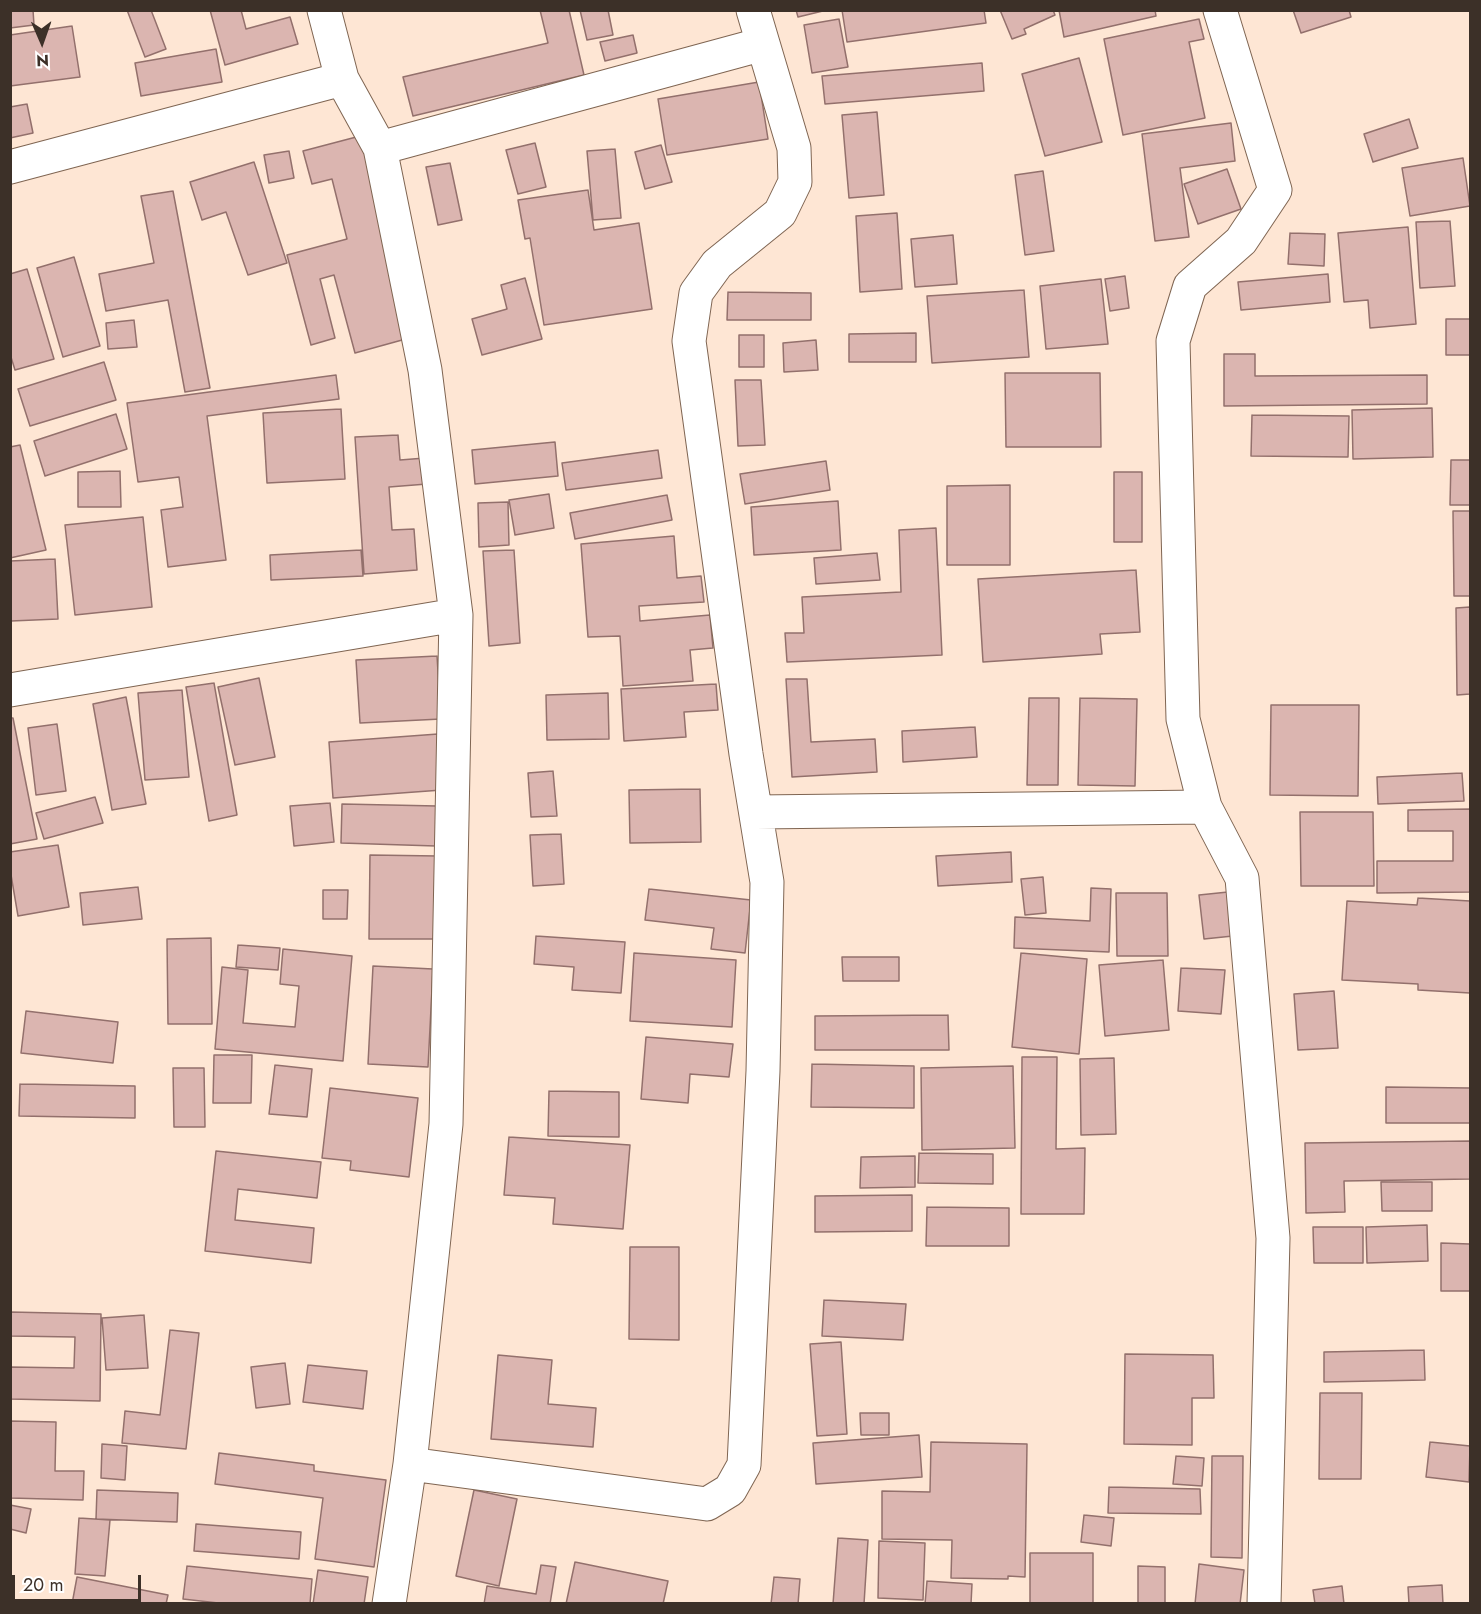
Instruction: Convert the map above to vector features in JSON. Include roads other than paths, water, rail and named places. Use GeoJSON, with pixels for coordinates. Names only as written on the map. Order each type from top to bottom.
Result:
{"type":"FeatureCollection","features":[{"type":"Feature","properties":{"kind":"street"},"geometry":{"type":"LineString","coordinates":[[324,10],[342,79],[380,148],[425,370],[456,615],[446,1124],[410,1464],[389,1604]]}},
{"type":"Feature","properties":{"kind":"street"},"geometry":{"type":"LineString","coordinates":[[410,1464],[707,1504],[730,1490],[744,1465],[763,1071],[767,882],[746,754],[689,341],[696,293],[717,264],[780,213],[795,182],[794,148],[753,10]]}},
{"type":"Feature","properties":{"kind":"street"},"geometry":{"type":"LineString","coordinates":[[1220,10],[1275,190],[1241,241],[1190,286],[1173,341],[1183,719],[1205,807],[1242,878],[1273,1238],[1264,1604]]}},
{"type":"Feature","properties":{"kind":"street"},"geometry":{"type":"LineString","coordinates":[[380,148],[763,44]]}},
{"type":"Feature","properties":{"kind":"street"},"geometry":{"type":"LineString","coordinates":[[10,167],[342,79]]}},
{"type":"Feature","properties":{"kind":"street"},"geometry":{"type":"LineString","coordinates":[[10,690],[456,615]]}},
{"type":"Feature","properties":{"kind":"street"},"geometry":{"type":"LineString","coordinates":[[756,812],[1205,807]]}}]}
